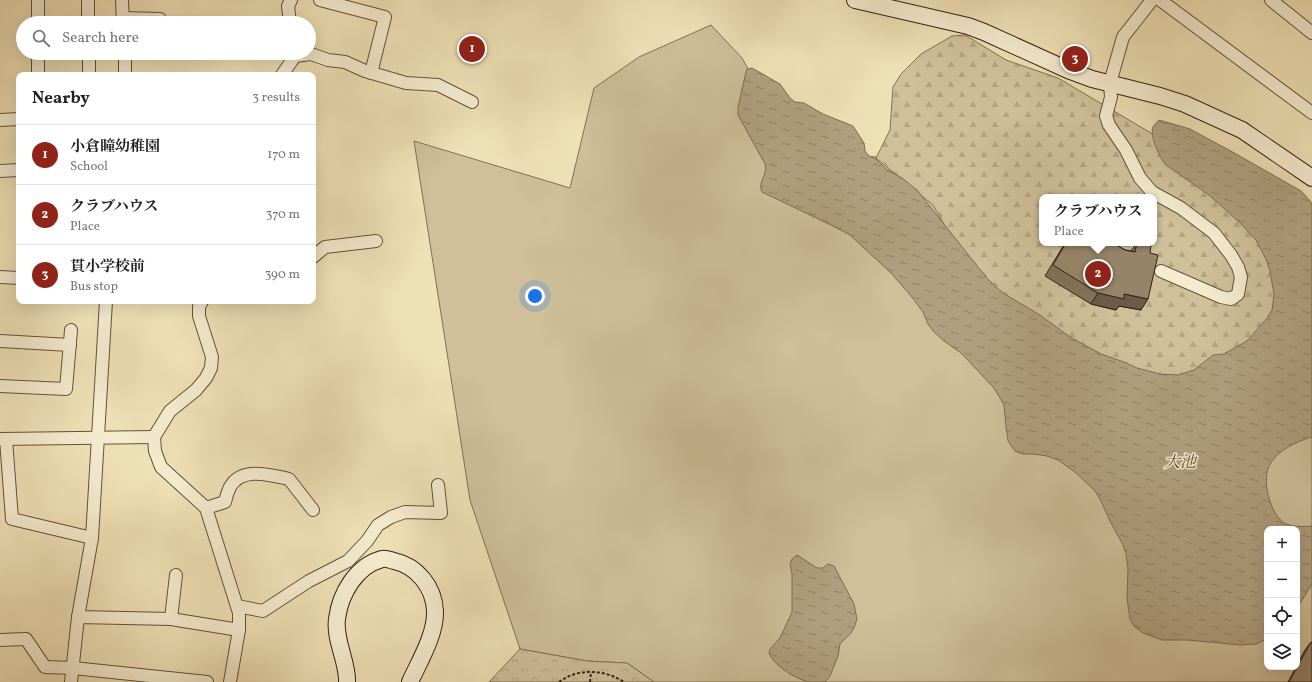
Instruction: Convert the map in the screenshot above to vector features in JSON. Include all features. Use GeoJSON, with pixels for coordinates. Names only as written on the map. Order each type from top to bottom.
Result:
{"type":"FeatureCollection","features":[{"type":"Feature","properties":{"kind":"street"},"geometry":{"type":"LineString","coordinates":[[38,0],[38,16]]}},
{"type":"Feature","properties":{"kind":"street"},"geometry":{"type":"LineString","coordinates":[[88,0],[88,16]]}},
{"type":"Feature","properties":{"kind":"street"},"geometry":{"type":"LineString","coordinates":[[122,0],[123,16]]}},
{"type":"Feature","properties":{"kind":"street"},"geometry":{"type":"LineString","coordinates":[[289,16],[288,6],[291,0]]}},
{"type":"Feature","properties":{"kind":"street"},"geometry":{"type":"LineString","coordinates":[[320,0],[385,17],[371,73]]}},
{"type":"Feature","properties":{"kind":"street"},"geometry":{"type":"LineString","coordinates":[[855,0],[968,26],[1092,79],[1160,96],[1185,104],[1242,130],[1312,178]]}},
{"type":"Feature","properties":{"kind":"street"},"geometry":{"type":"LineString","coordinates":[[1152,0],[1123,37],[1110,83],[1111,96],[1106,116],[1109,125],[1126,150],[1140,178],[1156,194]]}},
{"type":"Feature","properties":{"kind":"street"},"geometry":{"type":"LineString","coordinates":[[1160,0],[1311,110]]}},
{"type":"Feature","properties":{"kind":"street"},"geometry":{"type":"LineString","coordinates":[[1272,0],[1312,33]]}},
{"type":"Feature","properties":{"kind":"street"},"geometry":{"type":"LineString","coordinates":[[316,56],[328,60],[345,62],[371,73],[406,83],[438,85],[472,102]]}},
{"type":"Feature","properties":{"kind":"street"},"geometry":{"type":"LineString","coordinates":[[38,60],[38,72]]}},
{"type":"Feature","properties":{"kind":"street"},"geometry":{"type":"LineString","coordinates":[[88,60],[89,72]]}},
{"type":"Feature","properties":{"kind":"street"},"geometry":{"type":"LineString","coordinates":[[125,60],[125,72]]}},
{"type":"Feature","properties":{"kind":"street"},"geometry":{"type":"LineString","coordinates":[[284,72],[291,60]]}},
{"type":"Feature","properties":{"kind":"street"},"geometry":{"type":"LineString","coordinates":[[0,120],[16,119]]}},
{"type":"Feature","properties":{"kind":"street"},"geometry":{"type":"LineString","coordinates":[[0,171],[16,170]]}},
{"type":"Feature","properties":{"kind":"street"},"geometry":{"type":"LineString","coordinates":[[1157,195],[1181,208],[1214,233],[1232,255],[1238,267],[1241,277],[1240,287],[1238,294],[1231,299],[1221,297],[1161,271]]}},
{"type":"Feature","properties":{"kind":"street"},"geometry":{"type":"LineString","coordinates":[[316,255],[326,247],[376,240]]}},
{"type":"Feature","properties":{"kind":"street"},"geometry":{"type":"LineString","coordinates":[[0,277],[16,278]]}},
{"type":"Feature","properties":{"kind":"street"},"geometry":{"type":"LineString","coordinates":[[71,682],[78,617],[92,538],[106,304]]}},
{"type":"Feature","properties":{"kind":"street"},"geometry":{"type":"LineString","coordinates":[[200,304],[199,316],[212,357],[211,368],[206,378],[196,390],[170,411],[154,437],[155,451],[161,467],[206,508],[239,613],[240,630],[230,682]]}},
{"type":"Feature","properties":{"kind":"street"},"geometry":{"type":"LineString","coordinates":[[0,386],[66,389],[71,330]]}},
{"type":"Feature","properties":{"kind":"street"},"geometry":{"type":"LineString","coordinates":[[0,341],[70,345]]}},
{"type":"Feature","properties":{"kind":"street"},"geometry":{"type":"LineString","coordinates":[[92,538],[12,519],[3,439],[154,437]]}},
{"type":"Feature","properties":{"kind":"street"},"geometry":{"type":"LineString","coordinates":[[206,508],[225,502],[230,486],[243,475],[262,474],[289,479],[313,510]]}},
{"type":"Feature","properties":{"kind":"street"},"geometry":{"type":"LineString","coordinates":[[237,606],[263,612],[309,581],[348,561],[367,542],[378,525],[405,512],[441,513],[438,485]]}},
{"type":"Feature","properties":{"kind":"street"},"geometry":{"type":"LineString","coordinates":[[347,682],[338,637],[337,620],[341,606],[356,574],[367,566],[383,558],[401,562],[412,568],[420,575],[433,594],[435,612],[432,630],[410,682]]}},
{"type":"Feature","properties":{"kind":"street"},"geometry":{"type":"LineString","coordinates":[[335,568],[350,585]]}},
{"type":"Feature","properties":{"kind":"street"},"geometry":{"type":"LineString","coordinates":[[171,619],[176,575]]}},
{"type":"Feature","properties":{"kind":"street"},"geometry":{"type":"LineString","coordinates":[[78,617],[171,619],[240,630]]}},
{"type":"Feature","properties":{"kind":"street"},"geometry":{"type":"LineString","coordinates":[[0,640],[26,639],[45,667],[73,668],[207,682]]}},
{"type":"Feature","properties":{"kind":"path"},"geometry":{"type":"LineString","coordinates":[[559,682],[576,673],[591,672],[616,676],[624,682]]}},
{"type":"Feature","properties":{"kind":"path"},"geometry":{"type":"LineString","coordinates":[[590,682],[591,672]]}},
{"type":"Feature","properties":{"kind":"green space"},"geometry":{"type":"Polygon","coordinates":[[[711,25],[742,58],[773,114],[859,156],[967,162],[1033,100],[1246,252],[1312,371],[1312,682],[654,682],[627,663],[587,661],[520,649],[470,500],[414,141],[570,188],[594,88],[639,57],[711,25]]]}},
{"type":"Feature","properties":{"kind":"green space"},"geometry":{"type":"Polygon","coordinates":[[[965,35],[1006,60],[1058,78],[1195,159],[1279,262],[1276,326],[1198,390],[1105,369],[987,285],[953,240],[933,205],[876,158],[890,130],[893,87],[901,74],[921,54],[952,36],[965,35]]]}},
{"type":"Feature","properties":{"kind":"green space"},"geometry":{"type":"Polygon","coordinates":[[[520,649],[587,661],[627,663],[654,682],[489,682],[520,649]]]}},
{"type":"Feature","properties":{"kind":"water","name":"大池"},"geometry":{"type":"Polygon","coordinates":[[[752,68],[780,84],[790,98],[795,102],[804,103],[823,114],[853,126],[864,143],[865,151],[869,156],[876,159],[886,169],[902,178],[917,190],[986,277],[998,289],[1040,315],[1070,337],[1101,354],[1137,368],[1160,374],[1178,375],[1194,370],[1213,355],[1224,354],[1247,341],[1269,316],[1272,310],[1274,295],[1270,271],[1266,259],[1256,240],[1238,221],[1209,195],[1166,165],[1164,162],[1158,152],[1152,135],[1153,127],[1159,120],[1190,129],[1238,155],[1301,191],[1312,203],[1312,437],[1300,441],[1282,451],[1272,461],[1267,473],[1267,488],[1271,505],[1284,523],[1296,526],[1264,526],[1264,640],[1256,644],[1240,645],[1188,640],[1162,640],[1143,633],[1134,626],[1130,619],[1127,598],[1128,568],[1126,554],[1123,545],[1095,491],[1076,473],[1058,460],[1047,456],[1022,454],[1015,451],[1008,441],[1004,405],[994,388],[961,353],[933,331],[923,312],[911,296],[891,273],[850,235],[762,192],[761,185],[766,168],[765,164],[738,115],[738,107],[747,69],[752,68]]]}},
{"type":"Feature","properties":{"kind":"water","name":"大池"},"geometry":{"type":"Polygon","coordinates":[[[1312,526],[1312,584],[1300,603],[1300,527],[1312,526]]]}},
{"type":"Feature","properties":{"kind":"water"},"geometry":{"type":"Polygon","coordinates":[[[797,555],[817,568],[823,568],[828,564],[834,566],[854,604],[857,619],[854,628],[840,644],[838,656],[830,676],[825,682],[809,682],[792,675],[780,667],[769,653],[770,649],[780,638],[792,612],[792,574],[790,565],[792,559],[797,555]]]}},
{"type":"Feature","properties":{"kind":"building"},"geometry":{"type":"Polygon","coordinates":[[[1064,246],[1118,246],[1125,250],[1135,252],[1136,246],[1151,246],[1150,253],[1158,255],[1148,299],[1124,294],[1124,299],[1098,293],[1053,265],[1064,246]]]}},
{"type":"Feature","properties":{"kind":"building"},"geometry":{"type":"Polygon","coordinates":[[[1312,642],[1312,682],[1289,682],[1296,670],[1300,670],[1300,662],[1312,642]]]}},
{"type":"Feature","properties":{"kind":"place","name":"小倉瞳幼稚園"},"geometry":{"type":"Point","coordinates":[472,49]}},
{"type":"Feature","properties":{"kind":"place","name":"貫小学校前"},"geometry":{"type":"Point","coordinates":[1075,59]}},
{"type":"Feature","properties":{"kind":"place","name":"クラブハウス"},"geometry":{"type":"Point","coordinates":[1098,274]}}]}
